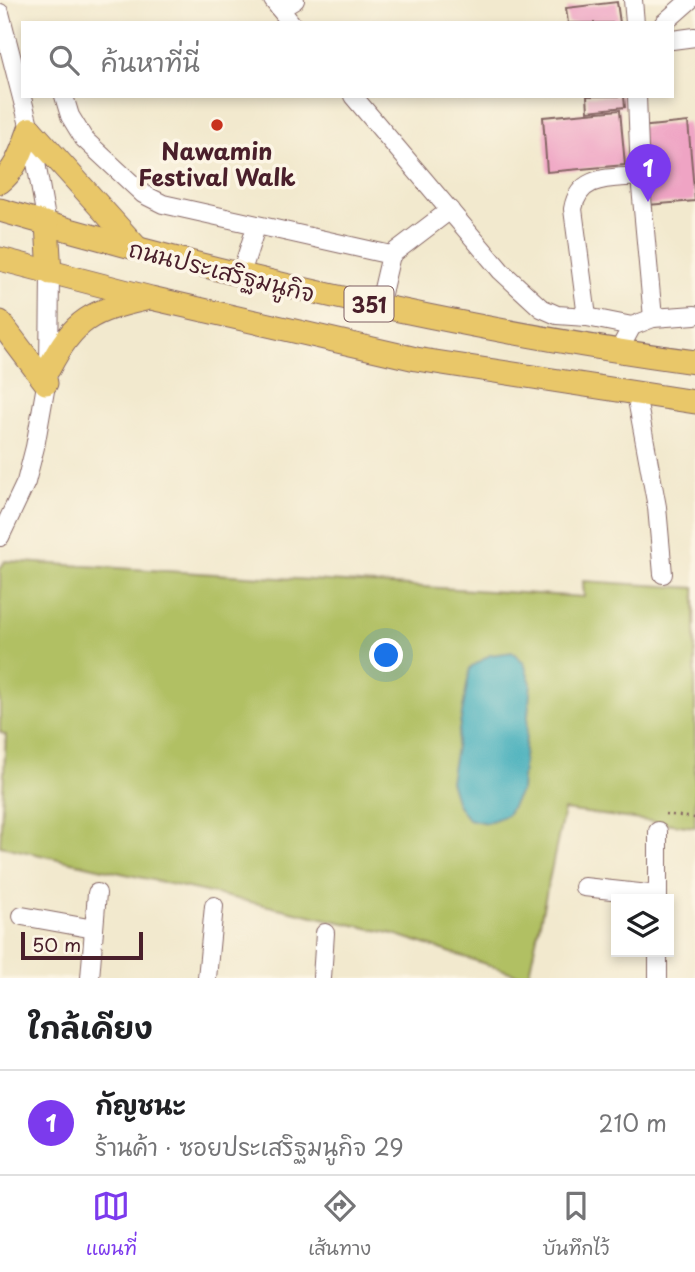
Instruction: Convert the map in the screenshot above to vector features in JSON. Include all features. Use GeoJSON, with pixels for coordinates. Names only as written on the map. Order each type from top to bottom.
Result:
{"type":"FeatureCollection","features":[{"type":"Feature","properties":{"kind":"main road"},"geometry":{"type":"LineString","coordinates":[[0,182],[10,175],[30,129],[140,250]]}},
{"type":"Feature","properties":{"kind":"main road","name":"ถนนประเสริฐมนูกิจ"},"geometry":{"type":"LineString","coordinates":[[0,210],[140,250],[379,306],[618,352],[695,362]]}},
{"type":"Feature","properties":{"kind":"main road"},"geometry":{"type":"LineString","coordinates":[[47,224],[50,273]]}},
{"type":"Feature","properties":{"kind":"main road","name":"ถนนประเสริฐมนูกิจ"},"geometry":{"type":"LineString","coordinates":[[0,259],[151,298],[416,359],[695,402]]}},
{"type":"Feature","properties":{"kind":"main road"},"geometry":{"type":"LineString","coordinates":[[0,322],[48,375],[63,341],[87,318],[108,307],[151,298]]}},
{"type":"Feature","properties":{"kind":"street"},"geometry":{"type":"LineString","coordinates":[[633,0],[635,21]]}},
{"type":"Feature","properties":{"kind":"street"},"geometry":{"type":"LineString","coordinates":[[666,21],[690,0]]}},
{"type":"Feature","properties":{"kind":"street"},"geometry":{"type":"LineString","coordinates":[[6,23],[21,89]]}},
{"type":"Feature","properties":{"kind":"street"},"geometry":{"type":"LineString","coordinates":[[674,40],[695,37]]}},
{"type":"Feature","properties":{"kind":"street"},"geometry":{"type":"LineString","coordinates":[[23,98],[47,224]]}},
{"type":"Feature","properties":{"kind":"street"},"geometry":{"type":"LineString","coordinates":[[65,98],[70,116],[85,139],[143,194],[163,204],[391,255]]}},
{"type":"Feature","properties":{"kind":"street"},"geometry":{"type":"LineString","coordinates":[[355,98],[501,271],[541,308],[557,315],[587,317],[632,326],[653,318],[695,315]]}},
{"type":"Feature","properties":{"kind":"street"},"geometry":{"type":"LineString","coordinates":[[637,98],[640,176],[653,318]]}},
{"type":"Feature","properties":{"kind":"street"},"geometry":{"type":"LineString","coordinates":[[587,317],[573,209],[575,197],[586,185],[600,180],[640,176]]}},
{"type":"Feature","properties":{"kind":"street"},"geometry":{"type":"LineString","coordinates":[[379,306],[391,255],[450,210]]}},
{"type":"Feature","properties":{"kind":"street"},"geometry":{"type":"LineString","coordinates":[[241,274],[256,226]]}},
{"type":"Feature","properties":{"kind":"street"},"geometry":{"type":"LineString","coordinates":[[0,537],[26,482],[48,375],[50,273]]}},
{"type":"Feature","properties":{"kind":"street"},"geometry":{"type":"LineString","coordinates":[[618,352],[632,326]]}},
{"type":"Feature","properties":{"kind":"street"},"geometry":{"type":"LineString","coordinates":[[636,394],[657,507],[663,574]]}},
{"type":"Feature","properties":{"kind":"street"},"geometry":{"type":"LineString","coordinates":[[658,831],[658,894]]}},
{"type":"Feature","properties":{"kind":"street"},"geometry":{"type":"LineString","coordinates":[[584,887],[636,894]]}},
{"type":"Feature","properties":{"kind":"street"},"geometry":{"type":"LineString","coordinates":[[90,978],[97,893]]}},
{"type":"Feature","properties":{"kind":"street"},"geometry":{"type":"LineString","coordinates":[[207,978],[214,906]]}},
{"type":"Feature","properties":{"kind":"street"},"geometry":{"type":"LineString","coordinates":[[22,916],[94,929]]}},
{"type":"Feature","properties":{"kind":"street"},"geometry":{"type":"LineString","coordinates":[[322,978],[325,933]]}},
{"type":"Feature","properties":{"kind":"street"},"geometry":{"type":"LineString","coordinates":[[658,957],[658,978]]}},
{"type":"Feature","properties":{"kind":"path"},"geometry":{"type":"LineString","coordinates":[[666,814],[695,818]]}},
{"type":"Feature","properties":{"kind":"green space"},"geometry":{"type":"Polygon","coordinates":[[[5,561],[584,597],[583,581],[695,588],[695,827],[564,810],[528,978],[394,934],[0,846],[6,735],[0,732],[0,569],[5,561]]]}},
{"type":"Feature","properties":{"kind":"water"},"geometry":{"type":"Polygon","coordinates":[[[513,652],[524,663],[531,683],[521,790],[507,815],[486,823],[468,819],[457,804],[450,781],[470,668],[490,655],[513,652]]]}},
{"type":"Feature","properties":{"kind":"building"},"geometry":{"type":"Polygon","coordinates":[[[617,2],[620,21],[568,21],[566,8],[617,2]]]}},
{"type":"Feature","properties":{"kind":"building"},"geometry":{"type":"Polygon","coordinates":[[[587,98],[624,98],[625,107],[588,111],[587,98]]]}},
{"type":"Feature","properties":{"kind":"building"},"geometry":{"type":"Polygon","coordinates":[[[620,110],[625,165],[547,172],[543,117],[620,110]]]}},
{"type":"Feature","properties":{"kind":"building"},"geometry":{"type":"Polygon","coordinates":[[[688,122],[695,201],[648,205],[640,127],[688,122]]]}},
{"type":"Feature","properties":{"kind":"place","name":"Nawamin Festival Walk"},"geometry":{"type":"Point","coordinates":[217,125]}},
{"type":"Feature","properties":{"kind":"place","name":"กัญชนะ"},"geometry":{"type":"Point","coordinates":[648,202]}}]}
